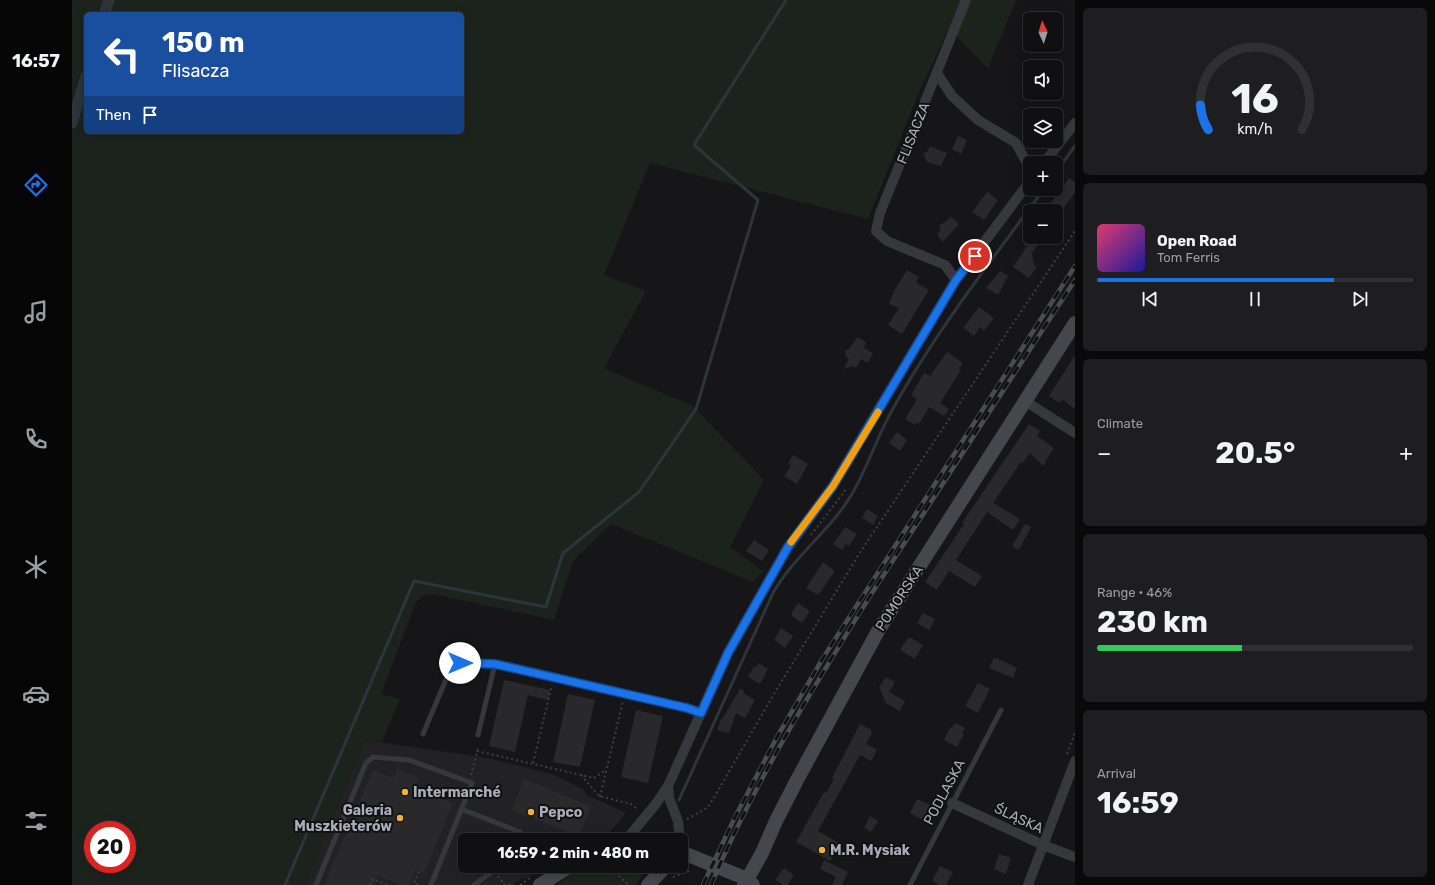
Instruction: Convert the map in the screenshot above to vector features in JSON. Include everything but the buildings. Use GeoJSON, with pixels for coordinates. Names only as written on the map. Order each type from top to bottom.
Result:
{"type":"FeatureCollection","features":[{"type":"Feature","properties":{"kind":"street"},"geometry":{"type":"LineString","coordinates":[[966,0],[937,73],[952,96],[978,120],[1016,143],[1023,156]]}},
{"type":"Feature","properties":{"kind":"street","name":"FLISACZA"},"geometry":{"type":"LineString","coordinates":[[937,73],[880,213],[876,231],[887,241],[945,265],[956,280]]}},
{"type":"Feature","properties":{"kind":"street"},"geometry":{"type":"LineString","coordinates":[[1049,156],[1075,123]]}},
{"type":"Feature","properties":{"kind":"street"},"geometry":{"type":"LineString","coordinates":[[632,833],[651,811],[668,786],[728,653],[788,547],[833,486],[956,280],[1023,190]]}},
{"type":"Feature","properties":{"kind":"street","name":"POMORSKA"},"geometry":{"type":"LineString","coordinates":[[748,883],[797,780],[874,637],[1075,323]]}},
{"type":"Feature","properties":{"kind":"street"},"geometry":{"type":"LineString","coordinates":[[1025,401],[1075,433]]}},
{"type":"Feature","properties":{"kind":"street"},"geometry":{"type":"LineString","coordinates":[[1028,885],[1075,761]]}},
{"type":"Feature","properties":{"kind":"street"},"geometry":{"type":"LineString","coordinates":[[668,786],[669,798],[678,821],[679,833]]}},
{"type":"Feature","properties":{"kind":"street","name":"ŚLĄSKA"},"geometry":{"type":"LineString","coordinates":[[952,802],[1075,857]]}},
{"type":"Feature","properties":{"kind":"street"},"geometry":{"type":"LineString","coordinates":[[688,855],[748,883]]}},
{"type":"Feature","properties":{"kind":"street"},"geometry":{"type":"LineString","coordinates":[[540,885],[559,873]]}},
{"type":"Feature","properties":{"kind":"street"},"geometry":{"type":"LineString","coordinates":[[646,885],[649,873]]}},
{"type":"Feature","properties":{"kind":"street"},"geometry":{"type":"LineString","coordinates":[[646,885],[667,873]]}},
{"type":"Feature","properties":{"kind":"lane"},"geometry":{"type":"LineString","coordinates":[[423,734],[450,670],[460,663],[495,664],[687,708],[701,713]]}},
{"type":"Feature","properties":{"kind":"lane"},"geometry":{"type":"LineString","coordinates":[[478,735],[495,664]]}},
{"type":"Feature","properties":{"kind":"lane","name":"PODLASKA"},"geometry":{"type":"LineString","coordinates":[[910,885],[1001,710]]}},
{"type":"Feature","properties":{"kind":"lane"},"geometry":{"type":"LineString","coordinates":[[316,885],[366,763],[373,757],[409,760],[472,783],[430,885]]}},
{"type":"Feature","properties":{"kind":"lane"},"geometry":{"type":"LineString","coordinates":[[461,809],[521,833]]}},
{"type":"Feature","properties":{"kind":"lane"},"geometry":{"type":"LineString","coordinates":[[474,885],[490,873]]}},
{"type":"Feature","properties":{"kind":"path"},"geometry":{"type":"LineString","coordinates":[[678,821],[689,818],[707,808],[712,801],[777,689],[859,554],[1075,231]]}},
{"type":"Feature","properties":{"kind":"path"},"geometry":{"type":"LineString","coordinates":[[532,764],[554,678]]}},
{"type":"Feature","properties":{"kind":"path"},"geometry":{"type":"LineString","coordinates":[[600,797],[624,694]]}},
{"type":"Feature","properties":{"kind":"path"},"geometry":{"type":"LineString","coordinates":[[465,780],[466,776],[470,778],[477,750],[594,778],[606,770]]}},
{"type":"Feature","properties":{"kind":"path"},"geometry":{"type":"LineString","coordinates":[[581,775],[600,797],[631,804],[640,812]]}},
{"type":"Feature","properties":{"kind":"path"},"geometry":{"type":"LineString","coordinates":[[688,870],[695,869]]}},
{"type":"Feature","properties":{"kind":"path"},"geometry":{"type":"LineString","coordinates":[[418,885],[414,883],[419,871]]}},
{"type":"Feature","properties":{"kind":"path"},"geometry":{"type":"LineString","coordinates":[[615,873],[629,885]]}},
{"type":"Feature","properties":{"kind":"path"},"geometry":{"type":"LineString","coordinates":[[370,885],[372,879],[387,885]]}},
{"type":"Feature","properties":{"kind":"shaded area"},"geometry":{"type":"Polygon","coordinates":[[[72,0],[962,0],[920,90],[868,219],[650,163],[604,275],[646,291],[604,368],[693,406],[764,480],[730,547],[763,571],[753,582],[611,524],[573,561],[554,620],[433,594],[423,596],[416,602],[381,694],[400,699],[382,742],[365,740],[304,885],[72,885],[72,0]]]}},
{"type":"Feature","properties":{"kind":"shaded area"},"geometry":{"type":"Polygon","coordinates":[[[970,0],[1016,0],[988,68],[956,36],[970,0]]]}},
{"type":"Feature","properties":{"kind":"shaded area"},"geometry":{"type":"Polygon","coordinates":[[[365,740],[488,758],[552,774],[583,789],[587,795],[626,813],[611,831],[607,833],[458,833],[458,873],[529,873],[513,885],[304,885],[365,740]]]}},
{"type":"Feature","properties":{"kind":"shaded area"},"geometry":{"type":"Polygon","coordinates":[[[517,873],[537,873],[525,879],[519,874],[506,884],[505,882],[517,873]]]}},
{"type":"Feature","properties":{"kind":"shaded area"},"geometry":{"type":"Polygon","coordinates":[[[574,873],[644,873],[636,885],[556,885],[574,873]]]}},
{"type":"Feature","properties":{"kind":"waterway"},"geometry":{"type":"LineString","coordinates":[[105,12],[109,0]]}},
{"type":"Feature","properties":{"kind":"waterway"},"geometry":{"type":"LineString","coordinates":[[285,885],[414,581],[546,607],[563,553],[639,492],[696,409],[758,200],[694,145],[786,0]]}},
{"type":"Feature","properties":{"kind":"waterway"},"geometry":{"type":"LineString","coordinates":[[72,123],[84,83]]}},
{"type":"Feature","properties":{"kind":"waterway"},"geometry":{"type":"LineString","coordinates":[[1063,162],[1075,146]]}},
{"type":"Feature","properties":{"kind":"waterway"},"geometry":{"type":"LineString","coordinates":[[679,800],[773,593],[791,567],[834,519],[852,494],[890,414],[925,355],[983,271],[1039,196]]}},
{"type":"Feature","properties":{"kind":"railway"},"geometry":{"type":"LineString","coordinates":[[703,885],[734,819],[777,737],[823,658],[1075,266]]}},
{"type":"Feature","properties":{"kind":"railway"},"geometry":{"type":"LineString","coordinates":[[711,885],[746,809],[828,664],[897,554],[1075,280]]}},
{"type":"Feature","properties":{"kind":"slow traffic"},"geometry":{"type":"LineString","coordinates":[[791,542],[833,486],[878,412]]}},
{"type":"Feature","properties":{"kind":"place","name":"Intermarché"},"geometry":{"type":"Point","coordinates":[405,792]}},
{"type":"Feature","properties":{"kind":"place","name":"Pepco"},"geometry":{"type":"Point","coordinates":[531,812]}},
{"type":"Feature","properties":{"kind":"place","name":"Galeria Muszkieterów"},"geometry":{"type":"Point","coordinates":[400,818]}},
{"type":"Feature","properties":{"kind":"place","name":"M.R. Mysiak"},"geometry":{"type":"Point","coordinates":[822,850]}},
{"type":"Feature","properties":{"kind":"route"},"geometry":{"type":"LineString","coordinates":[[460,663],[495,664],[687,708],[701,713],[728,653],[788,547],[833,486],[956,280],[975,256]]}}]}
